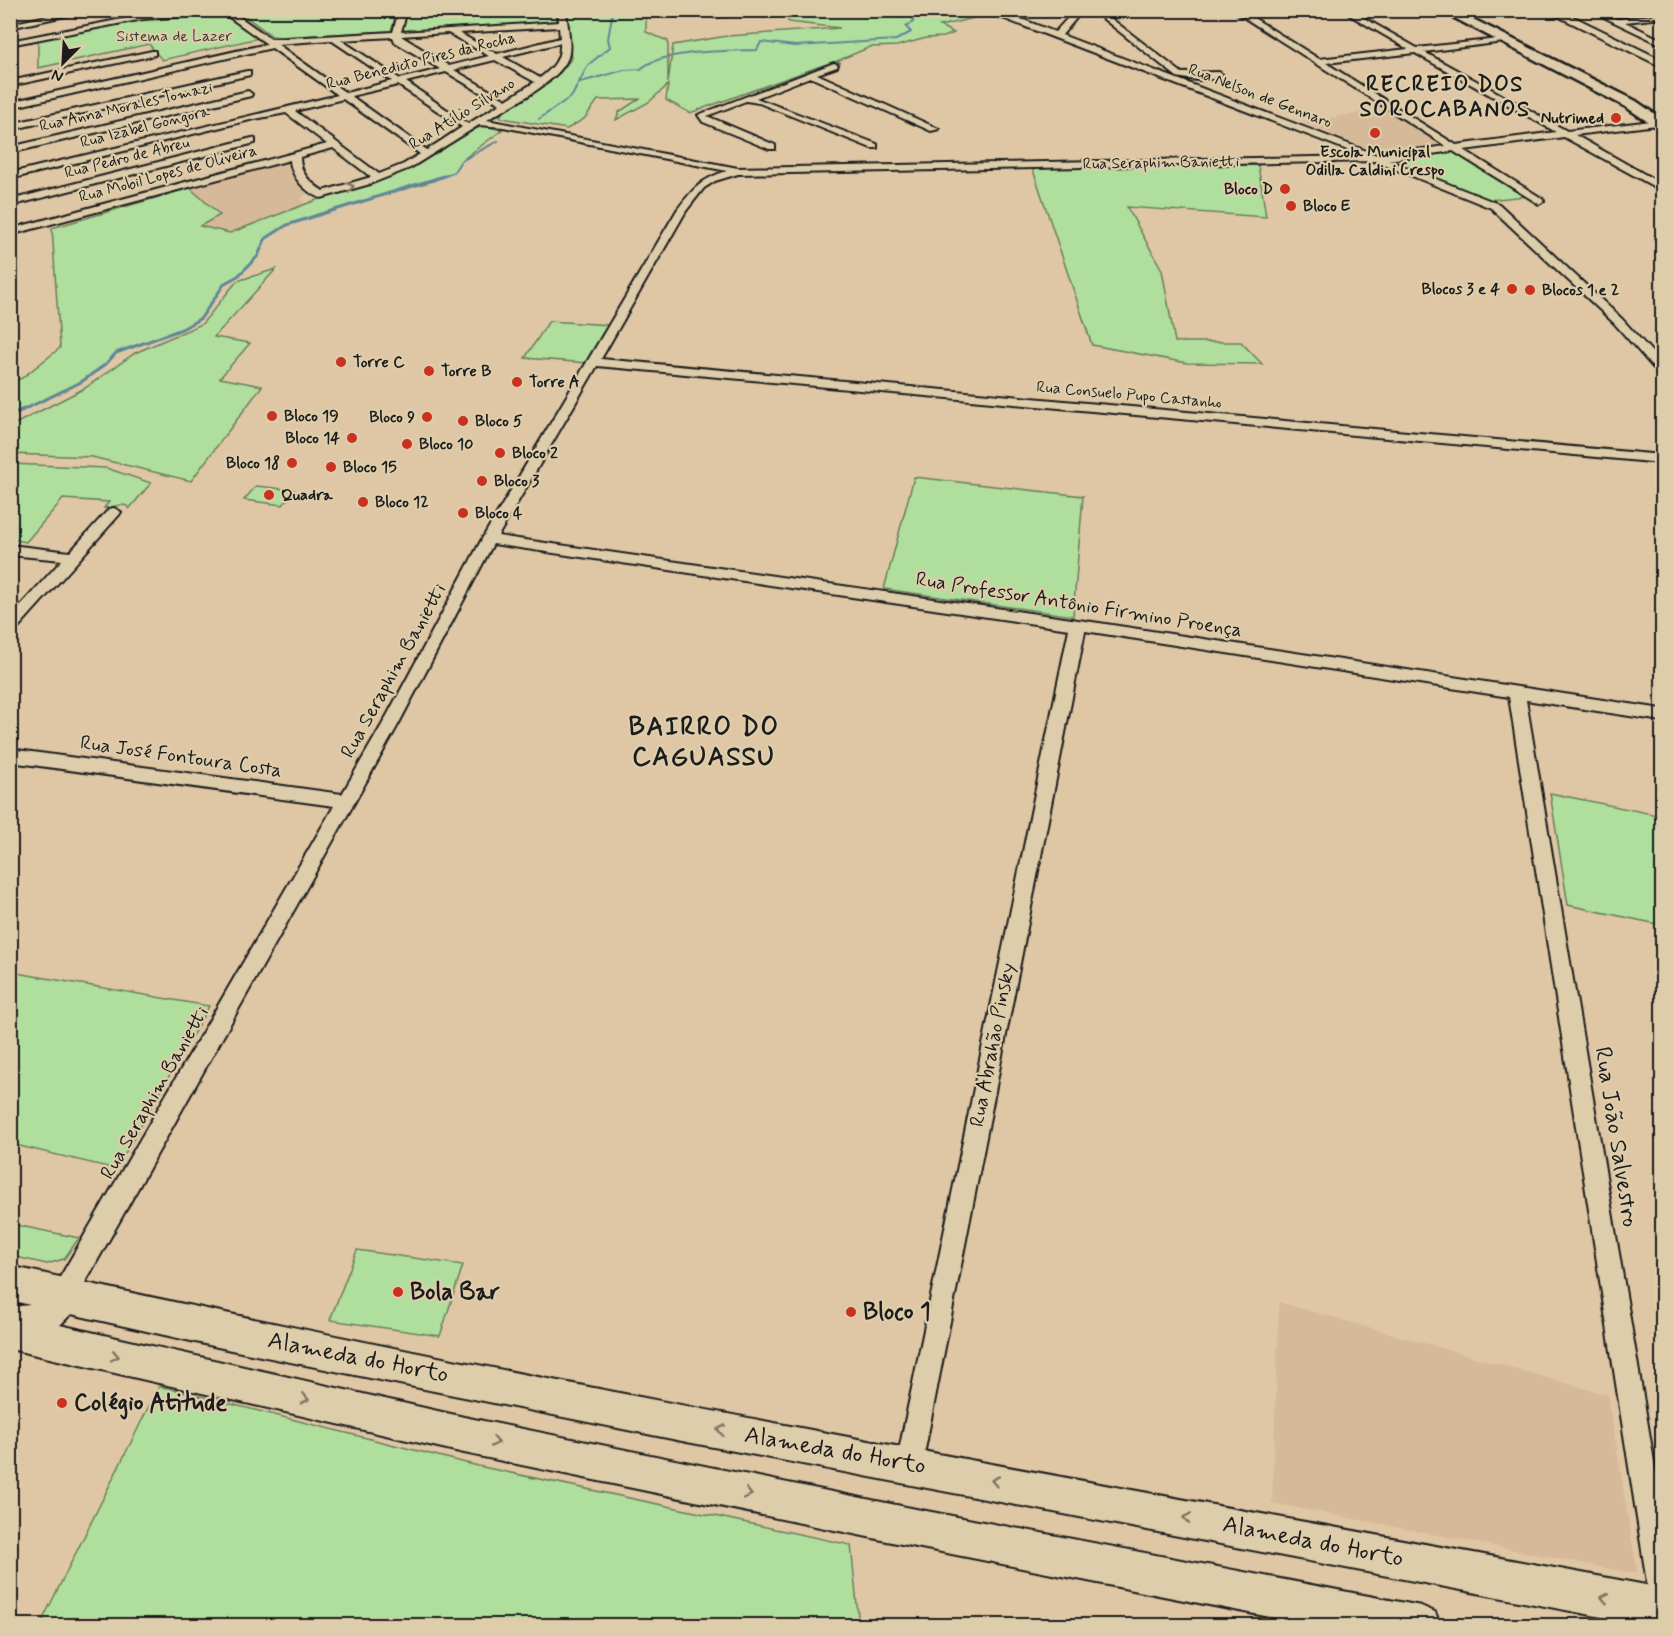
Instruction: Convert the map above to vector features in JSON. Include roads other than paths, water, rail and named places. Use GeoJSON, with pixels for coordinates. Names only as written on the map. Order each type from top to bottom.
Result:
{"type":"FeatureCollection","features":[{"type":"Feature","properties":{"kind":"main road"},"geometry":{"type":"LineString","coordinates":[[1445,10],[1661,120]]}},
{"type":"Feature","properties":{"kind":"main road"},"geometry":{"type":"LineString","coordinates":[[1459,10],[1642,103],[1661,120]]}},
{"type":"Feature","properties":{"kind":"main road"},"geometry":{"type":"LineString","coordinates":[[1550,10],[1662,64]]}},
{"type":"Feature","properties":{"kind":"main road","name":"Alameda do Horto"},"geometry":{"type":"LineString","coordinates":[[10,1282],[317,1350],[687,1424],[1662,1608]]}},
{"type":"Feature","properties":{"kind":"main road"},"geometry":{"type":"LineString","coordinates":[[10,1324],[22,1325],[38,1321],[54,1309],[64,1295]]}},
{"type":"Feature","properties":{"kind":"main road"},"geometry":{"type":"LineString","coordinates":[[10,1331],[464,1436],[861,1517],[1421,1626]]}},
{"type":"Feature","properties":{"kind":"street"},"geometry":{"type":"LineString","coordinates":[[10,26],[89,10]]}},
{"type":"Feature","properties":{"kind":"street"},"geometry":{"type":"LineString","coordinates":[[10,43],[143,16],[252,10]]}},
{"type":"Feature","properties":{"kind":"street"},"geometry":{"type":"LineString","coordinates":[[403,10],[396,34],[398,40],[506,104]]}},
{"type":"Feature","properties":{"kind":"street","name":"Rua Atílio Silvano"},"geometry":{"type":"LineString","coordinates":[[295,156],[294,166],[301,180],[321,195],[378,178],[427,154],[541,82],[558,68],[565,54],[562,40],[562,10]]}},
{"type":"Feature","properties":{"kind":"street"},"geometry":{"type":"LineString","coordinates":[[697,10],[715,15],[755,10]]}},
{"type":"Feature","properties":{"kind":"street"},"geometry":{"type":"LineString","coordinates":[[1057,35],[1080,10]]}},
{"type":"Feature","properties":{"kind":"street"},"geometry":{"type":"LineString","coordinates":[[1095,10],[1180,75],[1194,77],[1219,75]]}},
{"type":"Feature","properties":{"kind":"street"},"geometry":{"type":"LineString","coordinates":[[1235,10],[1539,201]]}},
{"type":"Feature","properties":{"kind":"street"},"geometry":{"type":"LineString","coordinates":[[1344,10],[1662,188]]}},
{"type":"Feature","properties":{"kind":"street"},"geometry":{"type":"LineString","coordinates":[[1592,10],[1662,43]]}},
{"type":"Feature","properties":{"kind":"street","name":"Rua Nelson de Gennaro"},"geometry":{"type":"LineString","coordinates":[[995,12],[1495,206],[1618,321],[1662,370]]}},
{"type":"Feature","properties":{"kind":"street"},"geometry":{"type":"LineString","coordinates":[[227,13],[427,154]]}},
{"type":"Feature","properties":{"kind":"street"},"geometry":{"type":"LineString","coordinates":[[1616,21],[1662,16]]}},
{"type":"Feature","properties":{"kind":"street"},"geometry":{"type":"LineString","coordinates":[[10,105],[287,41],[563,24]]}},
{"type":"Feature","properties":{"kind":"street"},"geometry":{"type":"LineString","coordinates":[[450,31],[541,82]]}},
{"type":"Feature","properties":{"kind":"street"},"geometry":{"type":"LineString","coordinates":[[333,38],[469,128]]}},
{"type":"Feature","properties":{"kind":"street","name":"Rua Benedicto Pires da Rocha"},"geometry":{"type":"LineString","coordinates":[[288,110],[562,40]]}},
{"type":"Feature","properties":{"kind":"street"},"geometry":{"type":"LineString","coordinates":[[1316,62],[1504,40]]}},
{"type":"Feature","properties":{"kind":"street"},"geometry":{"type":"LineString","coordinates":[[245,52],[254,141]]}},
{"type":"Feature","properties":{"kind":"street"},"geometry":{"type":"LineString","coordinates":[[10,84],[152,53]]}},
{"type":"Feature","properties":{"kind":"street"},"geometry":{"type":"LineString","coordinates":[[772,147],[702,118],[706,113],[744,99],[759,98],[834,65]]}},
{"type":"Feature","properties":{"kind":"street"},"geometry":{"type":"LineString","coordinates":[[10,127],[247,73]]}},
{"type":"Feature","properties":{"kind":"street"},"geometry":{"type":"LineString","coordinates":[[812,75],[934,129]]}},
{"type":"Feature","properties":{"kind":"street","name":"Rua Anna Morales Tomazi"},"geometry":{"type":"LineString","coordinates":[[10,152],[248,94]]}},
{"type":"Feature","properties":{"kind":"street"},"geometry":{"type":"LineString","coordinates":[[759,98],[874,146]]}},
{"type":"Feature","properties":{"kind":"street"},"geometry":{"type":"LineString","coordinates":[[288,110],[378,178]]}},
{"type":"Feature","properties":{"kind":"street","name":"Rua Izabel Gongora"},"geometry":{"type":"LineString","coordinates":[[10,176],[254,141],[288,110]]}},
{"type":"Feature","properties":{"kind":"street","name":"Rua Seraphim Banietti"},"geometry":{"type":"LineString","coordinates":[[64,1295],[390,725],[489,539],[592,362],[692,195],[700,186],[724,172],[859,167],[1375,158],[1661,120]]}},
{"type":"Feature","properties":{"kind":"street"},"geometry":{"type":"LineString","coordinates":[[478,122],[535,130],[654,156],[714,172],[724,172]]}},
{"type":"Feature","properties":{"kind":"street","name":"Rua Mobil Lopes de Oliveira"},"geometry":{"type":"LineString","coordinates":[[10,232],[254,141],[295,156],[334,145]]}},
{"type":"Feature","properties":{"kind":"street","name":"Rua Pedro de Abreu"},"geometry":{"type":"LineString","coordinates":[[10,203],[254,141]]}},
{"type":"Feature","properties":{"kind":"street","name":"Rua Consuelo Pupo Castanho"},"geometry":{"type":"LineString","coordinates":[[592,362],[1662,459]]}},
{"type":"Feature","properties":{"kind":"street"},"geometry":{"type":"LineString","coordinates":[[11,625],[114,512]]}},
{"type":"Feature","properties":{"kind":"street","name":"Rua Professor Antônio Firmino Proença"},"geometry":{"type":"LineString","coordinates":[[489,539],[1078,625],[1662,715]]}},
{"type":"Feature","properties":{"kind":"street"},"geometry":{"type":"LineString","coordinates":[[10,550],[73,557]]}},
{"type":"Feature","properties":{"kind":"street","name":"Rua Abrahão Pinsky"},"geometry":{"type":"LineString","coordinates":[[909,1465],[1078,625]]}},
{"type":"Feature","properties":{"kind":"street","name":"Rua João Salvestro"},"geometry":{"type":"LineString","coordinates":[[1517,693],[1662,1589]]}},
{"type":"Feature","properties":{"kind":"street","name":"Rua José Fontoura Costa"},"geometry":{"type":"LineString","coordinates":[[10,755],[346,801]]}},
{"type":"Feature","properties":{"kind":"waterway"},"geometry":{"type":"LineString","coordinates":[[539,119],[572,96],[588,65],[610,47],[608,39],[613,10]]}},
{"type":"Feature","properties":{"kind":"waterway"},"geometry":{"type":"LineString","coordinates":[[581,82],[624,70],[641,69],[663,58],[679,55],[713,51],[757,50],[761,42],[795,46],[896,40],[911,32],[906,27],[913,22],[914,16],[943,10]]}},
{"type":"Feature","properties":{"kind":"waterway"},"geometry":{"type":"LineString","coordinates":[[441,178],[454,172],[461,161],[498,141]]}},
{"type":"Feature","properties":{"kind":"waterway"},"geometry":{"type":"LineString","coordinates":[[23,410],[81,382],[106,364],[116,353],[182,329],[201,318],[225,283],[238,276],[258,256],[265,239],[287,225],[444,176]]}},
{"type":"Feature","properties":{"kind":"waterway"},"geometry":{"type":"LineString","coordinates":[[10,416],[26,408]]}},
{"type":"Feature","properties":{"kind":"place","name":"Nutrimed"},"geometry":{"type":"Point","coordinates":[1616,118]}},
{"type":"Feature","properties":{"kind":"place","name":"Escola Municipal Odilla Caldini Crespo"},"geometry":{"type":"Point","coordinates":[1375,133]}},
{"type":"Feature","properties":{"kind":"place","name":"Bloco D"},"geometry":{"type":"Point","coordinates":[1285,189]}},
{"type":"Feature","properties":{"kind":"place","name":"Bloco E"},"geometry":{"type":"Point","coordinates":[1291,206]}},
{"type":"Feature","properties":{"kind":"place","name":"Blocos 3 e 4"},"geometry":{"type":"Point","coordinates":[1512,289]}},
{"type":"Feature","properties":{"kind":"place","name":"Blocos 1 e 2"},"geometry":{"type":"Point","coordinates":[1530,290]}},
{"type":"Feature","properties":{"kind":"place","name":"Torre C"},"geometry":{"type":"Point","coordinates":[341,362]}},
{"type":"Feature","properties":{"kind":"place","name":"Torre B"},"geometry":{"type":"Point","coordinates":[429,371]}},
{"type":"Feature","properties":{"kind":"place","name":"Torre A"},"geometry":{"type":"Point","coordinates":[517,382]}},
{"type":"Feature","properties":{"kind":"place","name":"Bloco 19"},"geometry":{"type":"Point","coordinates":[272,416]}},
{"type":"Feature","properties":{"kind":"place","name":"Bloco 9"},"geometry":{"type":"Point","coordinates":[427,417]}},
{"type":"Feature","properties":{"kind":"place","name":"Bloco 5"},"geometry":{"type":"Point","coordinates":[463,421]}},
{"type":"Feature","properties":{"kind":"place","name":"Bloco 14"},"geometry":{"type":"Point","coordinates":[352,438]}},
{"type":"Feature","properties":{"kind":"place","name":"Bloco 10"},"geometry":{"type":"Point","coordinates":[407,444]}},
{"type":"Feature","properties":{"kind":"place","name":"Bloco 2"},"geometry":{"type":"Point","coordinates":[500,453]}},
{"type":"Feature","properties":{"kind":"place","name":"Bloco 18"},"geometry":{"type":"Point","coordinates":[292,463]}},
{"type":"Feature","properties":{"kind":"place","name":"Bloco 15"},"geometry":{"type":"Point","coordinates":[331,467]}},
{"type":"Feature","properties":{"kind":"place","name":"Bloco 3"},"geometry":{"type":"Point","coordinates":[482,481]}},
{"type":"Feature","properties":{"kind":"place","name":"Quadra"},"geometry":{"type":"Point","coordinates":[269,495]}},
{"type":"Feature","properties":{"kind":"place","name":"Bloco 12"},"geometry":{"type":"Point","coordinates":[363,502]}},
{"type":"Feature","properties":{"kind":"place","name":"Bloco 4"},"geometry":{"type":"Point","coordinates":[463,513]}},
{"type":"Feature","properties":{"kind":"place","name":"Bola Bar"},"geometry":{"type":"Point","coordinates":[398,1292]}},
{"type":"Feature","properties":{"kind":"place","name":"Bloco 1"},"geometry":{"type":"Point","coordinates":[851,1312]}},
{"type":"Feature","properties":{"kind":"place","name":"Colégio Atitude"},"geometry":{"type":"Point","coordinates":[62,1403]}},
{"type":"Feature","properties":{"kind":"district","name":"RECREIO DOS SOROCABANOS"},"geometry":{"type":"Point","coordinates":[1445,98]}},
{"type":"Feature","properties":{"kind":"district","name":"BAIRRO DO CAGUASSU"},"geometry":{"type":"Point","coordinates":[704,743]}},
{"type":"Feature","properties":{"kind":"park label","name":"Sistema de Lazer"},"geometry":{"type":"Point","coordinates":[174,36]}}]}
